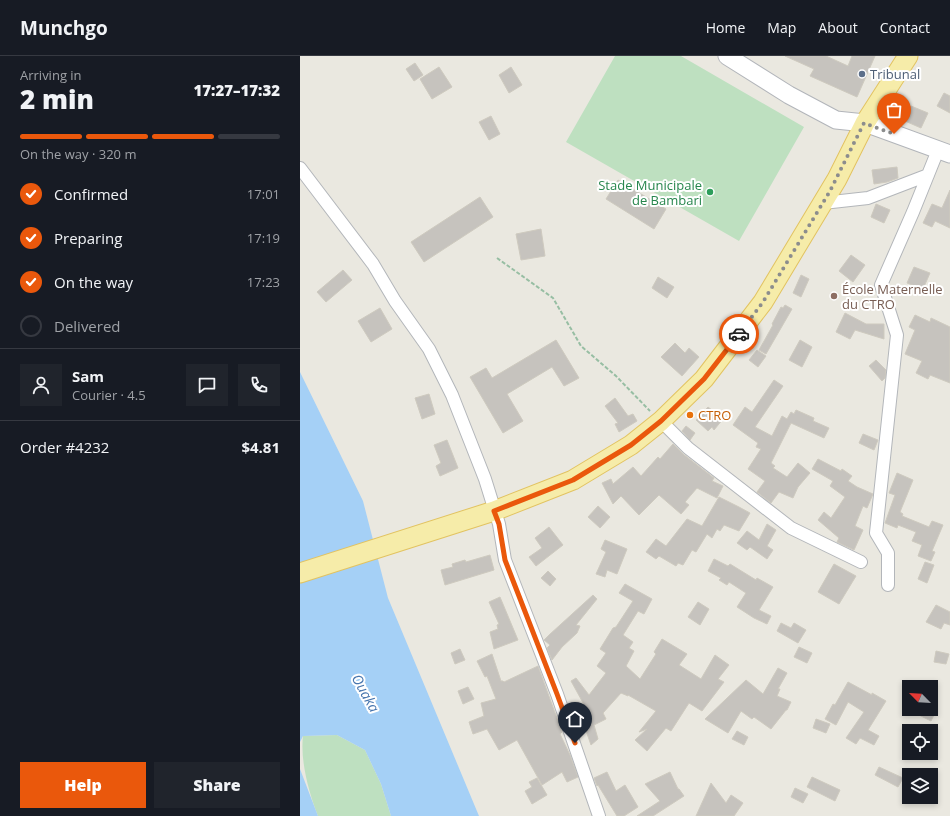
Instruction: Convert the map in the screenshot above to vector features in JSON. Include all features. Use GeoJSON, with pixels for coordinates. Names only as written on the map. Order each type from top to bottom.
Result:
{"type":"FeatureCollection","features":[{"type":"Feature","properties":{"kind":"main road"},"geometry":{"type":"LineString","coordinates":[[300,573],[494,511],[573,480],[631,445],[661,421],[704,379],[763,302],[837,179],[864,123],[908,56]]}},
{"type":"Feature","properties":{"kind":"street"},"geometry":{"type":"LineString","coordinates":[[727,56],[789,95],[836,120],[864,123],[944,152],[928,175],[881,285],[897,335],[876,533],[888,553],[888,584]]}},
{"type":"Feature","properties":{"kind":"street"},"geometry":{"type":"LineString","coordinates":[[300,168],[373,264],[395,301],[429,349],[452,395],[486,479],[499,524],[505,560],[557,694],[599,816]]}},
{"type":"Feature","properties":{"kind":"street"},"geometry":{"type":"LineString","coordinates":[[823,203],[868,198],[928,175]]}},
{"type":"Feature","properties":{"kind":"street"},"geometry":{"type":"LineString","coordinates":[[661,421],[688,448],[791,528],[861,562]]}},
{"type":"Feature","properties":{"kind":"path"},"geometry":{"type":"LineString","coordinates":[[497,258],[553,298],[581,346],[616,376],[661,421]]}},
{"type":"Feature","properties":{"kind":"green space","name":"Stade Municipale de Bambari"},"geometry":{"type":"Polygon","coordinates":[[[615,56],[681,56],[804,127],[739,241],[566,142],[615,56]]]}},
{"type":"Feature","properties":{"kind":"green space"},"geometry":{"type":"Polygon","coordinates":[[[337,735],[365,750],[381,784],[391,816],[318,816],[306,777],[302,746],[303,736],[337,735]]]}},
{"type":"Feature","properties":{"kind":"water","name":"Ouaka"},"geometry":{"type":"Polygon","coordinates":[[[300,372],[363,501],[388,598],[479,816],[391,816],[381,784],[365,750],[337,735],[303,736],[300,742],[300,372]]]}},
{"type":"Feature","properties":{"kind":"water"},"geometry":{"type":"Polygon","coordinates":[[[300,769],[318,816],[300,816],[300,769]]]}},
{"type":"Feature","properties":{"kind":"building"},"geometry":{"type":"Polygon","coordinates":[[[785,56],[826,56],[848,66],[852,56],[875,56],[857,97],[810,76],[814,69],[785,56]]]}},
{"type":"Feature","properties":{"kind":"building"},"geometry":{"type":"Polygon","coordinates":[[[415,63],[423,75],[414,81],[406,69],[415,63]]]}},
{"type":"Feature","properties":{"kind":"building"},"geometry":{"type":"Polygon","coordinates":[[[439,67],[452,87],[432,99],[420,79],[439,67]]]}},
{"type":"Feature","properties":{"kind":"building"},"geometry":{"type":"Polygon","coordinates":[[[511,67],[522,85],[509,93],[499,75],[511,67]]]}},
{"type":"Feature","properties":{"kind":"building"},"geometry":{"type":"Polygon","coordinates":[[[944,93],[950,96],[950,113],[937,106],[944,93]]]}},
{"type":"Feature","properties":{"kind":"building"},"geometry":{"type":"Polygon","coordinates":[[[911,106],[928,113],[921,128],[905,121],[911,106]]]}},
{"type":"Feature","properties":{"kind":"building"},"geometry":{"type":"Polygon","coordinates":[[[491,116],[500,134],[489,140],[479,122],[491,116]]]}},
{"type":"Feature","properties":{"kind":"building"},"geometry":{"type":"Polygon","coordinates":[[[897,167],[898,178],[887,182],[874,184],[872,170],[897,167]]]}},
{"type":"Feature","properties":{"kind":"building"},"geometry":{"type":"Polygon","coordinates":[[[618,180],[666,209],[654,229],[606,199],[618,180]]]}},
{"type":"Feature","properties":{"kind":"building"},"geometry":{"type":"Polygon","coordinates":[[[950,190],[950,228],[935,221],[932,227],[923,223],[932,204],[942,208],[950,190]]]}},
{"type":"Feature","properties":{"kind":"building"},"geometry":{"type":"Polygon","coordinates":[[[480,197],[493,217],[424,262],[411,242],[480,197]]]}},
{"type":"Feature","properties":{"kind":"building"},"geometry":{"type":"Polygon","coordinates":[[[876,204],[890,210],[884,223],[871,217],[876,204]]]}},
{"type":"Feature","properties":{"kind":"building"},"geometry":{"type":"Polygon","coordinates":[[[541,229],[545,256],[521,260],[516,234],[541,229]]]}},
{"type":"Feature","properties":{"kind":"building"},"geometry":{"type":"Polygon","coordinates":[[[851,255],[865,265],[853,282],[839,271],[851,255]]]}},
{"type":"Feature","properties":{"kind":"building"},"geometry":{"type":"Polygon","coordinates":[[[914,267],[930,273],[923,289],[907,283],[914,267]]]}},
{"type":"Feature","properties":{"kind":"building"},"geometry":{"type":"Polygon","coordinates":[[[343,270],[352,280],[326,302],[317,292],[343,270]]]}},
{"type":"Feature","properties":{"kind":"building"},"geometry":{"type":"Polygon","coordinates":[[[801,275],[809,279],[801,297],[793,293],[801,275]]]}},
{"type":"Feature","properties":{"kind":"building"},"geometry":{"type":"Polygon","coordinates":[[[658,277],[674,287],[667,298],[652,288],[658,277]]]}},
{"type":"Feature","properties":{"kind":"building"},"geometry":{"type":"Polygon","coordinates":[[[785,305],[792,309],[766,354],[759,350],[781,307],[783,308],[785,305]]]}},
{"type":"Feature","properties":{"kind":"building"},"geometry":{"type":"Polygon","coordinates":[[[380,308],[392,329],[371,342],[358,321],[380,308]]]}},
{"type":"Feature","properties":{"kind":"building"},"geometry":{"type":"Polygon","coordinates":[[[845,313],[866,324],[884,324],[884,339],[855,330],[850,339],[836,332],[845,313]]]}},
{"type":"Feature","properties":{"kind":"building"},"geometry":{"type":"Polygon","coordinates":[[[915,315],[930,322],[931,318],[950,327],[950,383],[930,375],[928,379],[916,373],[922,361],[905,354],[915,330],[909,327],[915,315]]]}},
{"type":"Feature","properties":{"kind":"building"},"geometry":{"type":"Polygon","coordinates":[[[556,340],[579,378],[564,386],[552,367],[507,394],[523,421],[503,433],[470,377],[486,368],[492,378],[556,340]]]}},
{"type":"Feature","properties":{"kind":"building"},"geometry":{"type":"Polygon","coordinates":[[[800,340],[812,347],[802,367],[789,360],[800,340]]]}},
{"type":"Feature","properties":{"kind":"building"},"geometry":{"type":"Polygon","coordinates":[[[675,343],[685,353],[689,348],[699,357],[682,376],[661,357],[675,343]]]}},
{"type":"Feature","properties":{"kind":"building"},"geometry":{"type":"Polygon","coordinates":[[[757,350],[766,356],[758,367],[749,360],[757,350]]]}},
{"type":"Feature","properties":{"kind":"building"},"geometry":{"type":"Polygon","coordinates":[[[876,360],[886,370],[885,378],[882,381],[869,366],[876,360]]]}},
{"type":"Feature","properties":{"kind":"building"},"geometry":{"type":"Polygon","coordinates":[[[774,380],[783,386],[755,427],[772,436],[782,416],[787,419],[791,412],[794,414],[796,410],[814,418],[813,421],[829,428],[824,438],[791,423],[771,463],[775,466],[773,468],[787,477],[798,463],[810,473],[798,487],[793,498],[779,492],[771,503],[757,492],[765,481],[748,469],[761,449],[756,447],[758,443],[733,425],[745,407],[752,412],[774,380]]]}},
{"type":"Feature","properties":{"kind":"building"},"geometry":{"type":"Polygon","coordinates":[[[429,394],[435,414],[422,419],[415,398],[429,394]]]}},
{"type":"Feature","properties":{"kind":"building"},"geometry":{"type":"Polygon","coordinates":[[[615,398],[628,416],[633,414],[637,421],[619,432],[615,424],[618,423],[605,406],[615,398]]]}},
{"type":"Feature","properties":{"kind":"building"},"geometry":{"type":"Polygon","coordinates":[[[708,407],[723,419],[714,430],[712,427],[708,431],[696,420],[708,407]]]}},
{"type":"Feature","properties":{"kind":"building"},"geometry":{"type":"Polygon","coordinates":[[[686,426],[695,433],[690,440],[682,431],[686,426]]]}},
{"type":"Feature","properties":{"kind":"building"},"geometry":{"type":"Polygon","coordinates":[[[863,434],[878,440],[874,450],[859,443],[863,434]]]}},
{"type":"Feature","properties":{"kind":"building"},"geometry":{"type":"Polygon","coordinates":[[[447,440],[458,468],[440,476],[436,466],[441,463],[434,445],[447,440]]]}},
{"type":"Feature","properties":{"kind":"building"},"geometry":{"type":"Polygon","coordinates":[[[673,444],[683,454],[714,478],[712,481],[723,486],[717,498],[697,488],[685,502],[689,505],[681,514],[659,495],[639,515],[621,496],[613,504],[602,483],[611,479],[613,484],[633,467],[641,476],[658,457],[660,459],[673,444]]]}},
{"type":"Feature","properties":{"kind":"building"},"geometry":{"type":"Polygon","coordinates":[[[818,459],[841,471],[842,469],[852,476],[848,481],[873,494],[867,508],[863,506],[855,526],[863,530],[854,550],[837,542],[839,538],[818,520],[824,512],[831,518],[845,497],[830,486],[833,481],[812,469],[818,459]]]}},
{"type":"Feature","properties":{"kind":"building"},"geometry":{"type":"Polygon","coordinates":[[[897,473],[913,480],[900,512],[903,514],[902,516],[929,527],[932,521],[943,525],[932,551],[935,552],[931,561],[918,556],[922,545],[912,541],[916,532],[898,525],[897,528],[885,523],[895,495],[889,493],[897,473]]]}},
{"type":"Feature","properties":{"kind":"building"},"geometry":{"type":"Polygon","coordinates":[[[719,497],[750,513],[739,531],[724,525],[720,531],[717,529],[712,538],[707,534],[696,552],[692,550],[683,565],[678,563],[676,566],[659,556],[656,559],[646,552],[656,539],[666,546],[687,519],[702,526],[719,497]]]}},
{"type":"Feature","properties":{"kind":"building"},"geometry":{"type":"Polygon","coordinates":[[[598,506],[610,517],[600,528],[588,517],[598,506]]]}},
{"type":"Feature","properties":{"kind":"building"},"geometry":{"type":"Polygon","coordinates":[[[767,524],[776,530],[767,546],[773,550],[767,559],[750,547],[747,550],[737,543],[747,531],[759,540],[767,524]]]}},
{"type":"Feature","properties":{"kind":"building"},"geometry":{"type":"Polygon","coordinates":[[[549,527],[563,545],[536,566],[529,557],[542,548],[535,538],[549,527]]]}},
{"type":"Feature","properties":{"kind":"building"},"geometry":{"type":"Polygon","coordinates":[[[605,540],[627,549],[617,574],[607,570],[605,577],[596,574],[606,552],[601,549],[605,540]]]}},
{"type":"Feature","properties":{"kind":"building"},"geometry":{"type":"Polygon","coordinates":[[[490,555],[494,570],[445,585],[441,570],[453,567],[452,564],[465,560],[466,562],[490,555]]]}},
{"type":"Feature","properties":{"kind":"building"},"geometry":{"type":"Polygon","coordinates":[[[714,559],[728,566],[730,564],[756,580],[757,578],[773,587],[759,610],[771,616],[767,624],[737,607],[746,593],[729,582],[727,585],[719,580],[721,578],[708,571],[714,559]]]}},
{"type":"Feature","properties":{"kind":"building"},"geometry":{"type":"Polygon","coordinates":[[[925,562],[934,565],[927,583],[918,579],[925,562]]]}},
{"type":"Feature","properties":{"kind":"building"},"geometry":{"type":"Polygon","coordinates":[[[834,564],[856,576],[839,604],[818,592],[834,564]]]}},
{"type":"Feature","properties":{"kind":"building"},"geometry":{"type":"Polygon","coordinates":[[[548,571],[556,579],[550,586],[541,578],[548,571]]]}},
{"type":"Feature","properties":{"kind":"building"},"geometry":{"type":"Polygon","coordinates":[[[625,584],[652,599],[644,614],[638,611],[623,635],[633,642],[629,648],[634,651],[626,666],[640,679],[656,654],[654,652],[662,639],[687,654],[679,665],[701,679],[715,655],[729,665],[718,679],[724,682],[702,711],[689,703],[671,731],[666,728],[647,751],[635,740],[647,729],[639,732],[656,711],[628,695],[621,693],[603,713],[606,719],[594,725],[598,739],[591,745],[584,725],[590,724],[584,711],[587,710],[571,681],[576,678],[589,695],[606,673],[597,666],[606,653],[600,649],[633,601],[619,593],[625,584]]]}},
{"type":"Feature","properties":{"kind":"building"},"geometry":{"type":"Polygon","coordinates":[[[593,595],[597,599],[576,625],[580,626],[577,633],[562,647],[552,660],[547,648],[550,645],[544,640],[593,595]]]}},
{"type":"Feature","properties":{"kind":"building"},"geometry":{"type":"Polygon","coordinates":[[[500,597],[518,640],[494,649],[490,632],[498,629],[497,625],[499,624],[489,602],[500,597]]]}},
{"type":"Feature","properties":{"kind":"building"},"geometry":{"type":"Polygon","coordinates":[[[698,602],[709,609],[700,625],[688,617],[698,602]]]}},
{"type":"Feature","properties":{"kind":"building"},"geometry":{"type":"Polygon","coordinates":[[[936,605],[950,612],[950,625],[944,623],[941,629],[926,622],[936,605]]]}},
{"type":"Feature","properties":{"kind":"building"},"geometry":{"type":"Polygon","coordinates":[[[781,623],[791,628],[794,623],[806,630],[798,643],[777,631],[781,623]]]}},
{"type":"Feature","properties":{"kind":"building"},"geometry":{"type":"Polygon","coordinates":[[[799,647],[812,653],[807,663],[794,657],[799,647]]]}},
{"type":"Feature","properties":{"kind":"building"},"geometry":{"type":"Polygon","coordinates":[[[460,649],[465,660],[455,664],[451,653],[460,649]]]}},
{"type":"Feature","properties":{"kind":"building"},"geometry":{"type":"Polygon","coordinates":[[[936,651],[949,654],[946,664],[934,662],[936,651]]]}},
{"type":"Feature","properties":{"kind":"building"},"geometry":{"type":"Polygon","coordinates":[[[492,654],[501,681],[504,682],[538,666],[562,732],[560,734],[578,777],[567,782],[562,772],[542,785],[517,740],[499,750],[487,729],[473,734],[469,722],[484,716],[481,703],[496,699],[487,676],[485,677],[477,661],[492,654]]]}},
{"type":"Feature","properties":{"kind":"building"},"geometry":{"type":"Polygon","coordinates":[[[778,668],[787,673],[778,689],[780,689],[777,696],[791,702],[787,710],[771,729],[754,717],[752,719],[741,711],[728,733],[705,719],[746,680],[763,694],[778,668]]]}},
{"type":"Feature","properties":{"kind":"building"},"geometry":{"type":"Polygon","coordinates":[[[848,682],[886,701],[868,730],[879,736],[874,745],[860,738],[856,744],[846,738],[864,712],[848,702],[836,725],[825,719],[848,682]]]}},
{"type":"Feature","properties":{"kind":"building"},"geometry":{"type":"Polygon","coordinates":[[[468,687],[474,699],[463,704],[458,691],[468,687]]]}},
{"type":"Feature","properties":{"kind":"building"},"geometry":{"type":"Polygon","coordinates":[[[921,716],[934,716],[931,721],[921,716]]]}},
{"type":"Feature","properties":{"kind":"building"},"geometry":{"type":"Polygon","coordinates":[[[816,719],[830,724],[826,733],[813,728],[816,719]]]}},
{"type":"Feature","properties":{"kind":"building"},"geometry":{"type":"Polygon","coordinates":[[[737,731],[748,737],[744,745],[732,739],[737,731]]]}},
{"type":"Feature","properties":{"kind":"building"},"geometry":{"type":"Polygon","coordinates":[[[879,767],[902,778],[902,780],[898,787],[875,775],[879,767]]]}},
{"type":"Feature","properties":{"kind":"building"},"geometry":{"type":"Polygon","coordinates":[[[607,772],[616,791],[625,785],[638,807],[624,816],[617,816],[598,785],[597,786],[594,778],[607,772]]]}},
{"type":"Feature","properties":{"kind":"building"},"geometry":{"type":"Polygon","coordinates":[[[670,772],[678,789],[684,796],[653,816],[637,816],[660,801],[645,784],[670,772]]]}},
{"type":"Feature","properties":{"kind":"building"},"geometry":{"type":"Polygon","coordinates":[[[812,777],[840,790],[835,801],[807,787],[812,777]]]}},
{"type":"Feature","properties":{"kind":"building"},"geometry":{"type":"Polygon","coordinates":[[[537,778],[547,795],[532,804],[525,791],[532,787],[529,782],[537,778]]]}},
{"type":"Feature","properties":{"kind":"building"},"geometry":{"type":"Polygon","coordinates":[[[711,783],[726,803],[731,795],[743,803],[734,816],[696,816],[711,783]]]}},
{"type":"Feature","properties":{"kind":"building"},"geometry":{"type":"Polygon","coordinates":[[[795,788],[808,794],[803,803],[791,797],[795,788]]]}},
{"type":"Feature","properties":{"kind":"way so far"},"geometry":{"type":"LineString","coordinates":[[739,334],[763,302],[830,191],[864,123],[894,134]]}},
{"type":"Feature","properties":{"kind":"place","name":"Tribunal"},"geometry":{"type":"Point","coordinates":[862,74]}},
{"type":"Feature","properties":{"kind":"place","name":"Stade Municipale de Bambari"},"geometry":{"type":"Point","coordinates":[710,192]}},
{"type":"Feature","properties":{"kind":"place","name":"École Maternelle du CTRO"},"geometry":{"type":"Point","coordinates":[834,296]}},
{"type":"Feature","properties":{"kind":"place","name":"CTRO"},"geometry":{"type":"Point","coordinates":[690,415]}},
{"type":"Feature","properties":{"kind":"route"},"geometry":{"type":"LineString","coordinates":[[575,743],[505,560],[499,524],[494,511],[573,480],[631,445],[661,421],[704,379],[739,334]]}}]}
